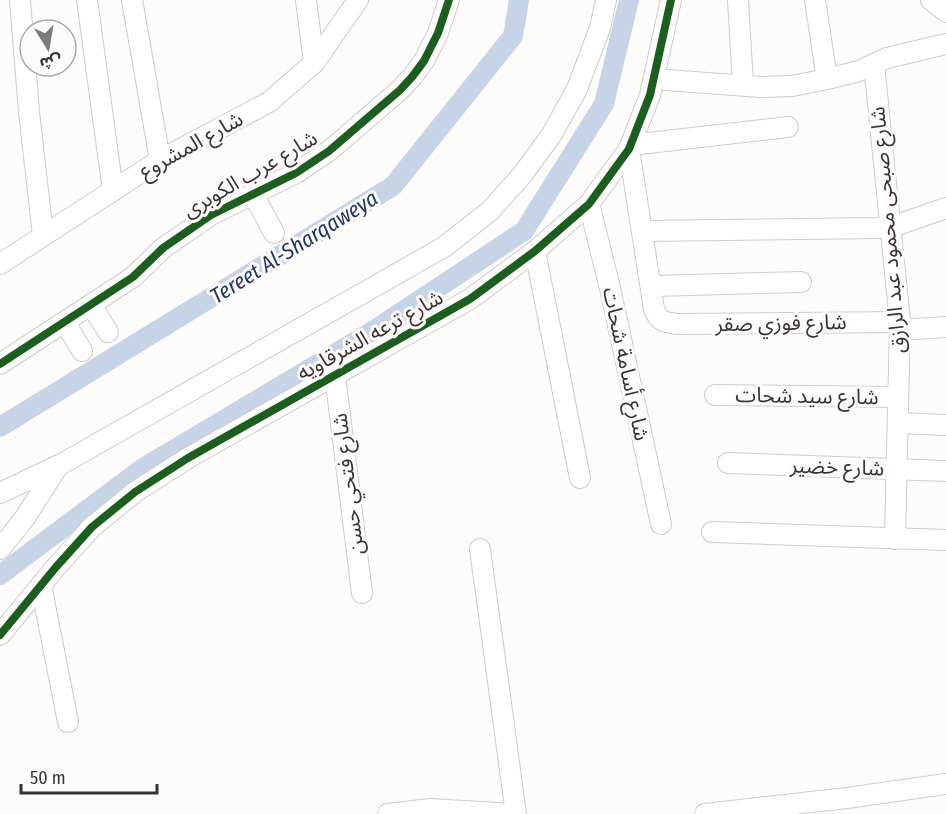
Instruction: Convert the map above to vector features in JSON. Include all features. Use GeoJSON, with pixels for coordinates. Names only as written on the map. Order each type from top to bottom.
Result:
{"type":"FeatureCollection","features":[{"type":"Feature","properties":{"kind":"street"},"geometry":{"type":"LineString","coordinates":[[20,0],[29,112],[43,235]]}},
{"type":"Feature","properties":{"kind":"street"},"geometry":{"type":"LineString","coordinates":[[87,0],[113,191]]}},
{"type":"Feature","properties":{"kind":"street"},"geometry":{"type":"LineString","coordinates":[[132,0],[160,160]]}},
{"type":"Feature","properties":{"kind":"street"},"geometry":{"type":"LineString","coordinates":[[306,0],[314,63]]}},
{"type":"Feature","properties":{"kind":"street","name":"شارع المشروع"},"geometry":{"type":"LineString","coordinates":[[0,264],[160,160],[269,102],[314,63],[358,0]]}},
{"type":"Feature","properties":{"kind":"street","name":"شارع عرب الكوبرى"},"geometry":{"type":"LineString","coordinates":[[0,364],[133,277],[163,248],[211,215],[296,173],[329,151],[412,77],[424,61],[438,33],[449,0]]}},
{"type":"Feature","properties":{"kind":"street","name":"شارع ترعه الشرقاويه"},"geometry":{"type":"LineString","coordinates":[[0,493],[58,465],[444,247],[490,211],[523,174],[552,134],[577,89],[600,28],[606,0]]}},
{"type":"Feature","properties":{"kind":"street","name":"شارع ترعه الشرقاويه"},"geometry":{"type":"LineString","coordinates":[[0,635],[92,527],[135,492],[188,458],[470,299],[535,251],[589,204],[630,147],[650,95],[671,0]]}},
{"type":"Feature","properties":{"kind":"street"},"geometry":{"type":"LineString","coordinates":[[738,0],[742,85]]}},
{"type":"Feature","properties":{"kind":"street"},"geometry":{"type":"LineString","coordinates":[[815,0],[827,79]]}},
{"type":"Feature","properties":{"kind":"street"},"geometry":{"type":"LineString","coordinates":[[931,0],[946,12]]}},
{"type":"Feature","properties":{"kind":"street"},"geometry":{"type":"LineString","coordinates":[[654,79],[760,87],[792,86],[859,71],[887,58],[946,44]]}},
{"type":"Feature","properties":{"kind":"street","name":"شارع صبحى محمود عبد الرازق"},"geometry":{"type":"LineString","coordinates":[[874,64],[900,326],[894,539]]}},
{"type":"Feature","properties":{"kind":"street"},"geometry":{"type":"LineString","coordinates":[[788,127],[630,147],[652,286],[801,282]]}},
{"type":"Feature","properties":{"kind":"street"},"geometry":{"type":"LineString","coordinates":[[253,194],[274,233]]}},
{"type":"Feature","properties":{"kind":"street","name":"شارع أسامة شحات"},"geometry":{"type":"LineString","coordinates":[[589,204],[610,288],[661,524]]}},
{"type":"Feature","properties":{"kind":"street"},"geometry":{"type":"LineString","coordinates":[[642,231],[891,226],[946,208]]}},
{"type":"Feature","properties":{"kind":"street"},"geometry":{"type":"LineString","coordinates":[[535,251],[580,478]]}},
{"type":"Feature","properties":{"kind":"street","name":"شارع فوزي صقر"},"geometry":{"type":"LineString","coordinates":[[652,286],[654,309],[657,316],[662,321],[677,324],[946,327]]}},
{"type":"Feature","properties":{"kind":"street"},"geometry":{"type":"LineString","coordinates":[[91,304],[108,332]]}},
{"type":"Feature","properties":{"kind":"street"},"geometry":{"type":"LineString","coordinates":[[65,322],[82,351]]}},
{"type":"Feature","properties":{"kind":"street","name":"شارع فتحي حسن"},"geometry":{"type":"LineString","coordinates":[[335,375],[362,593]]}},
{"type":"Feature","properties":{"kind":"street","name":"شارع سيد شحات"},"geometry":{"type":"LineString","coordinates":[[715,395],[898,397]]}},
{"type":"Feature","properties":{"kind":"street"},"geometry":{"type":"LineString","coordinates":[[898,423],[946,425]]}},
{"type":"Feature","properties":{"kind":"street","name":"شارع خضير"},"geometry":{"type":"LineString","coordinates":[[728,463],[946,471]]}},
{"type":"Feature","properties":{"kind":"street","name":"شارع ترعه الشرقاويه"},"geometry":{"type":"LineString","coordinates":[[0,549],[24,519],[58,465]]}},
{"type":"Feature","properties":{"kind":"street"},"geometry":{"type":"LineString","coordinates":[[712,532],[946,540]]}},
{"type":"Feature","properties":{"kind":"street"},"geometry":{"type":"LineString","coordinates":[[388,814],[430,808],[516,814],[480,549]]}},
{"type":"Feature","properties":{"kind":"street"},"geometry":{"type":"LineString","coordinates":[[41,585],[68,722]]}},
{"type":"Feature","properties":{"kind":"street"},"geometry":{"type":"LineString","coordinates":[[705,814],[946,784]]}},
{"type":"Feature","properties":{"kind":"waterway","name":"Tereet Al-Sharqaweya"},"geometry":{"type":"LineString","coordinates":[[0,427],[393,186],[513,36],[519,0]]}},
{"type":"Feature","properties":{"kind":"waterway"},"geometry":{"type":"LineString","coordinates":[[0,575],[143,468],[371,332],[524,231],[604,104],[629,0]]}},
{"type":"Feature","properties":{"kind":"cycle path"},"geometry":{"type":"LineString","coordinates":[[0,364],[133,277],[163,248],[211,215],[296,173],[329,151],[412,77],[424,61],[438,33],[449,0]]}},
{"type":"Feature","properties":{"kind":"cycle path"},"geometry":{"type":"LineString","coordinates":[[0,635],[92,527],[135,492],[188,458],[470,299],[535,251],[589,204],[629,149],[650,95],[671,0]]}}]}
